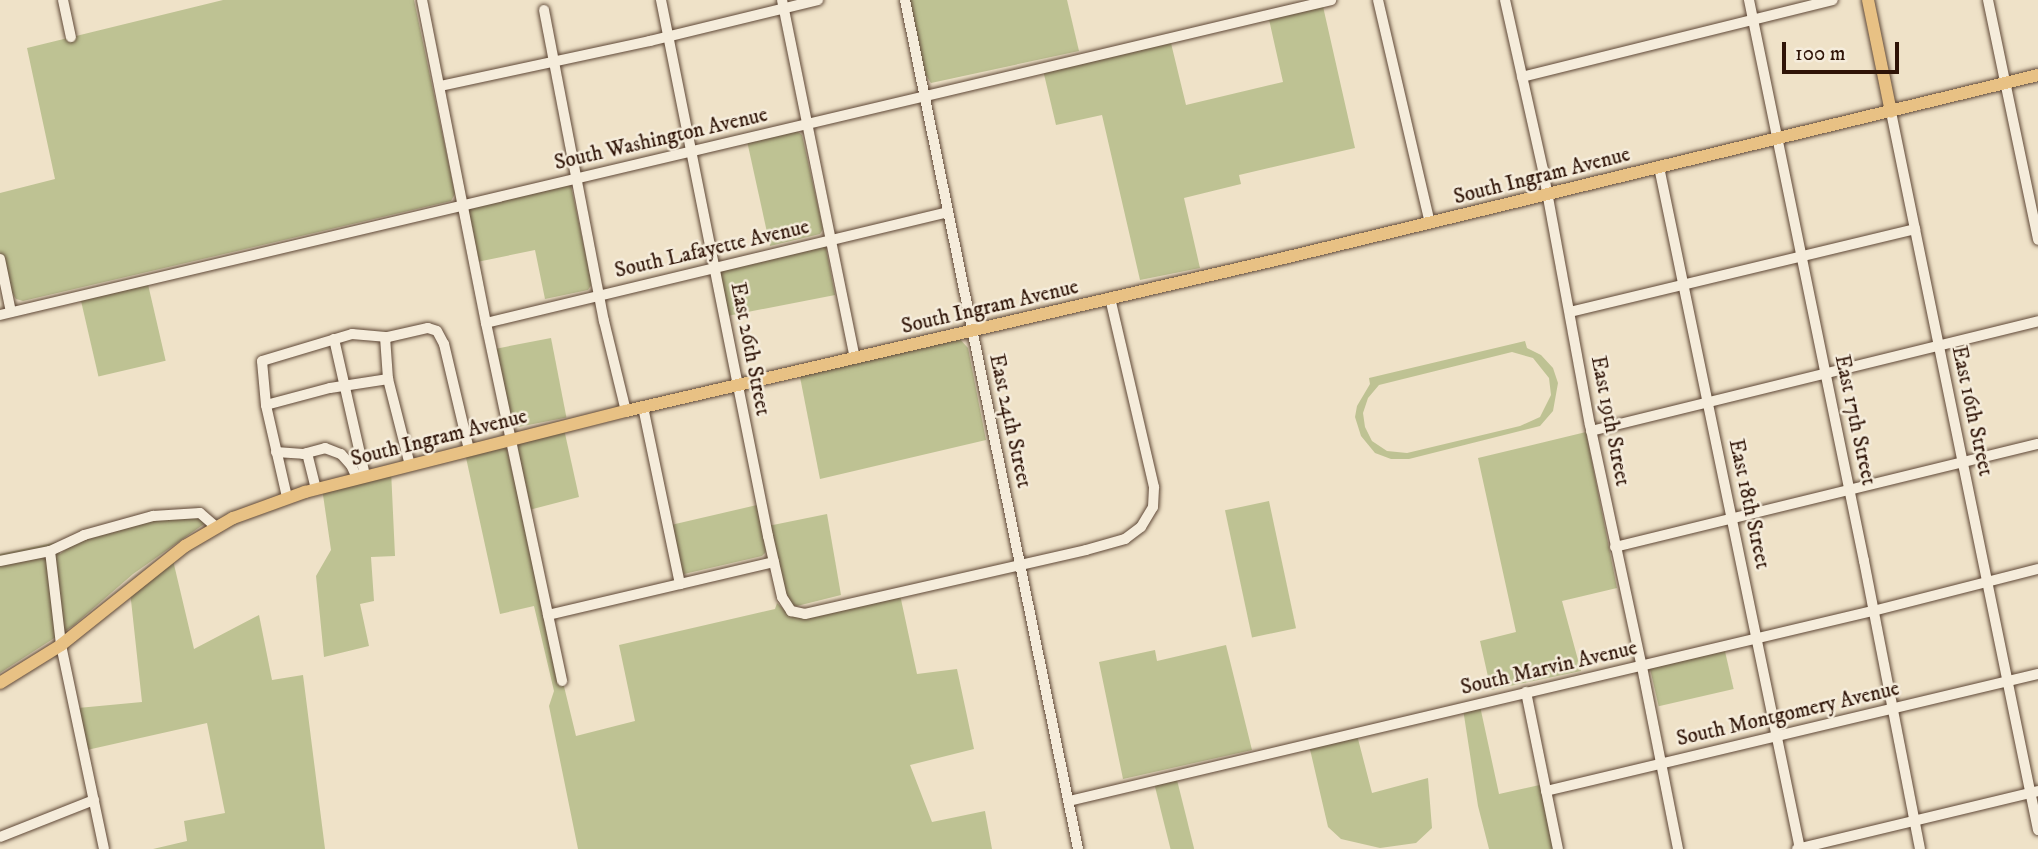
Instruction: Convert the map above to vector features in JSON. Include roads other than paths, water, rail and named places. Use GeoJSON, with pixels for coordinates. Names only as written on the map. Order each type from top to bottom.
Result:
{"type":"FeatureCollection","features":[{"type":"Feature","properties":{"kind":"main road","name":"East 16th Street"},"geometry":{"type":"LineString","coordinates":[[1868,0],[1891,112]]}},
{"type":"Feature","properties":{"kind":"main road","name":"South Ingram Avenue"},"geometry":{"type":"LineString","coordinates":[[0,683],[61,645],[185,546],[216,527],[287,497],[626,411],[1548,195],[2038,75]]}},
{"type":"Feature","properties":{"kind":"street"},"geometry":{"type":"LineString","coordinates":[[63,0],[71,37]]}},
{"type":"Feature","properties":{"kind":"street"},"geometry":{"type":"LineString","coordinates":[[422,0],[486,323],[562,681]]}},
{"type":"Feature","properties":{"kind":"street","name":"East 26th Street"},"geometry":{"type":"LineString","coordinates":[[661,0],[785,606],[796,613],[882,596],[1086,550],[1125,539],[1141,527],[1153,507],[1150,463],[1110,298]]}},
{"type":"Feature","properties":{"kind":"street"},"geometry":{"type":"LineString","coordinates":[[440,86],[668,37],[783,4],[818,0]]}},
{"type":"Feature","properties":{"kind":"street","name":"East 24th Street"},"geometry":{"type":"LineString","coordinates":[[905,0],[1078,849]]}},
{"type":"Feature","properties":{"kind":"street","name":"South Washington Avenue"},"geometry":{"type":"LineString","coordinates":[[0,315],[1331,0]]}},
{"type":"Feature","properties":{"kind":"street"},"geometry":{"type":"LineString","coordinates":[[1378,0],[1430,223]]}},
{"type":"Feature","properties":{"kind":"street","name":"East 19th Street"},"geometry":{"type":"LineString","coordinates":[[1505,0],[1548,195],[1591,431],[1678,849]]}},
{"type":"Feature","properties":{"kind":"street","name":"East 17th Street"},"geometry":{"type":"LineString","coordinates":[[1749,0],[1850,490],[1920,849]]}},
{"type":"Feature","properties":{"kind":"street"},"geometry":{"type":"LineString","coordinates":[[1521,77],[1833,0]]}},
{"type":"Feature","properties":{"kind":"street"},"geometry":{"type":"LineString","coordinates":[[1987,0],[2034,198],[2038,240]]}},
{"type":"Feature","properties":{"kind":"street"},"geometry":{"type":"LineString","coordinates":[[783,4],[855,359]]}},
{"type":"Feature","properties":{"kind":"street"},"geometry":{"type":"LineString","coordinates":[[544,10],[600,295],[626,411]]}},
{"type":"Feature","properties":{"kind":"street","name":"East 16th Street"},"geometry":{"type":"LineString","coordinates":[[1891,112],[2008,682],[2034,791],[2038,830]]}},
{"type":"Feature","properties":{"kind":"street","name":"East 18th Street"},"geometry":{"type":"LineString","coordinates":[[1659,167],[1799,849]]}},
{"type":"Feature","properties":{"kind":"street","name":"South Lafayette Avenue"},"geometry":{"type":"LineString","coordinates":[[486,323],[948,212]]}},
{"type":"Feature","properties":{"kind":"street"},"geometry":{"type":"LineString","coordinates":[[1570,312],[1915,229]]}},
{"type":"Feature","properties":{"kind":"street"},"geometry":{"type":"LineString","coordinates":[[0,259],[12,312]]}},
{"type":"Feature","properties":{"kind":"street"},"geometry":{"type":"LineString","coordinates":[[1591,431],[2038,321]]}},
{"type":"Feature","properties":{"kind":"street"},"geometry":{"type":"LineString","coordinates":[[287,497],[266,405],[262,360],[352,334],[385,337],[428,328],[437,331],[444,344],[469,450]]}},
{"type":"Feature","properties":{"kind":"street"},"geometry":{"type":"LineString","coordinates":[[385,337],[388,379],[410,465]]}},
{"type":"Feature","properties":{"kind":"street"},"geometry":{"type":"LineString","coordinates":[[334,339],[361,477]]}},
{"type":"Feature","properties":{"kind":"street"},"geometry":{"type":"LineString","coordinates":[[266,405],[345,385],[388,379]]}},
{"type":"Feature","properties":{"kind":"street"},"geometry":{"type":"LineString","coordinates":[[643,407],[680,584]]}},
{"type":"Feature","properties":{"kind":"street"},"geometry":{"type":"LineString","coordinates":[[1615,547],[2038,444]]}},
{"type":"Feature","properties":{"kind":"street"},"geometry":{"type":"LineString","coordinates":[[276,452],[307,453],[325,448],[341,454],[361,477]]}},
{"type":"Feature","properties":{"kind":"street"},"geometry":{"type":"LineString","coordinates":[[307,453],[316,489]]}},
{"type":"Feature","properties":{"kind":"street"},"geometry":{"type":"LineString","coordinates":[[0,561],[50,551],[94,531],[153,516],[200,513],[216,527]]}},
{"type":"Feature","properties":{"kind":"street"},"geometry":{"type":"LineString","coordinates":[[50,551],[61,645],[104,849]]}},
{"type":"Feature","properties":{"kind":"street"},"geometry":{"type":"LineString","coordinates":[[548,615],[774,562]]}},
{"type":"Feature","properties":{"kind":"street","name":"South Marvin Avenue"},"geometry":{"type":"LineString","coordinates":[[1069,801],[1642,667],[2038,569]]}},
{"type":"Feature","properties":{"kind":"street","name":"South Montgomery Avenue"},"geometry":{"type":"LineString","coordinates":[[1546,791],[2038,674]]}},
{"type":"Feature","properties":{"kind":"street"},"geometry":{"type":"LineString","coordinates":[[1526,692],[1558,849]]}},
{"type":"Feature","properties":{"kind":"street"},"geometry":{"type":"LineString","coordinates":[[1799,849],[2034,791]]}},
{"type":"Feature","properties":{"kind":"street"},"geometry":{"type":"LineString","coordinates":[[0,837],[94,800]]}}]}
